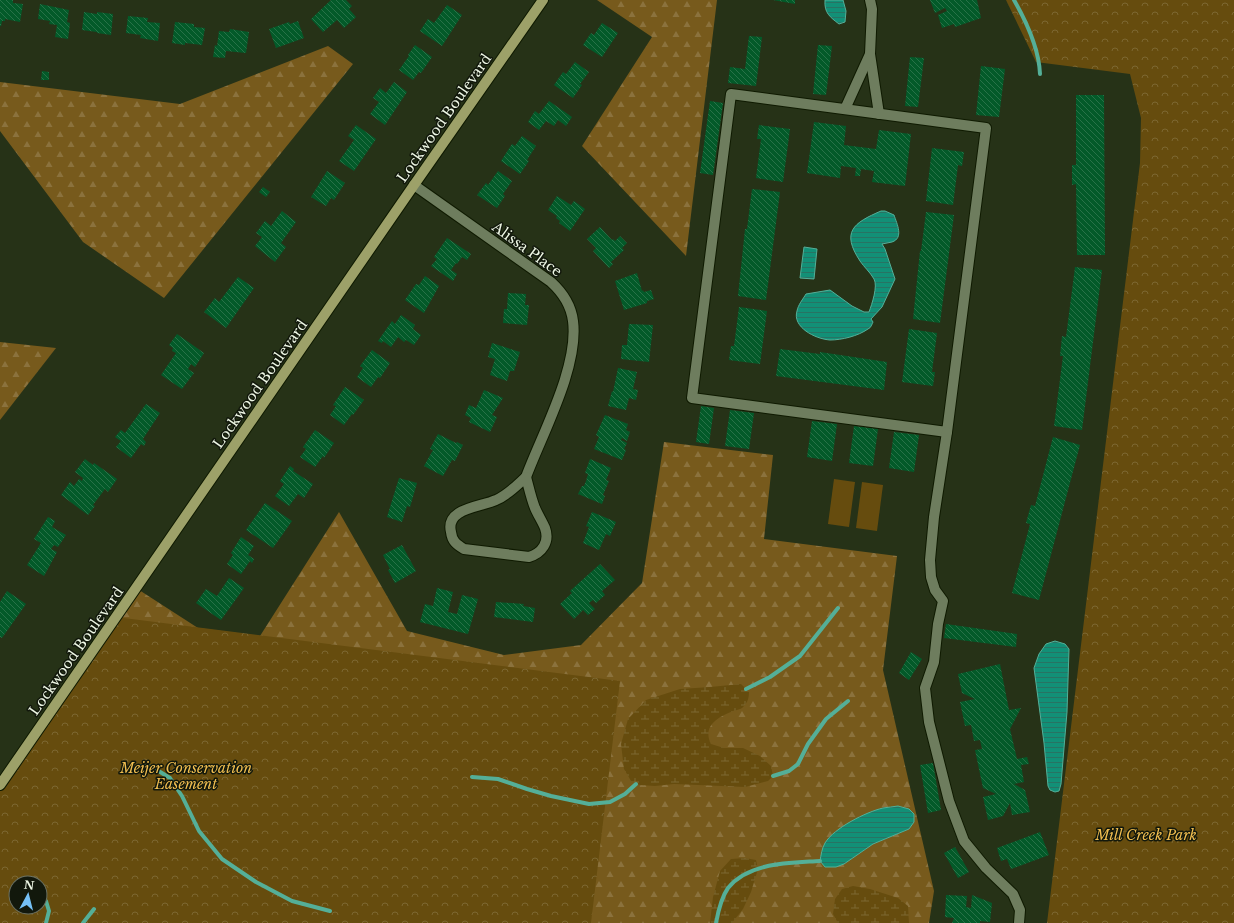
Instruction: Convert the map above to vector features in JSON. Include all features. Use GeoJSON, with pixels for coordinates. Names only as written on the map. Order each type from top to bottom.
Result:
{"type":"FeatureCollection","features":[{"type":"Feature","properties":{"kind":"main road","name":"Lockwood Boulevard"},"geometry":{"type":"LineString","coordinates":[[0,785],[543,0]]}},
{"type":"Feature","properties":{"kind":"street"},"geometry":{"type":"LineString","coordinates":[[870,0],[872,9],[870,54],[879,114]]}},
{"type":"Feature","properties":{"kind":"street"},"geometry":{"type":"LineString","coordinates":[[845,109],[870,54]]}},
{"type":"Feature","properties":{"kind":"street"},"geometry":{"type":"LineString","coordinates":[[947,432],[692,398],[731,94],[986,128],[947,432],[934,517],[930,560],[931,577],[935,590],[943,601],[938,624],[934,662],[925,688],[929,722],[949,801],[964,841],[986,868],[1013,894],[1020,910],[1019,923]]}},
{"type":"Feature","properties":{"kind":"street","name":"Alissa Place"},"geometry":{"type":"LineString","coordinates":[[414,185],[551,282],[563,294],[570,307],[574,336],[567,372],[558,399],[526,477],[498,499],[484,505],[467,508],[459,512],[452,519],[450,530],[452,538],[456,544],[464,548],[529,557],[534,556],[541,551],[547,538],[546,533],[532,502],[526,477]]}},
{"type":"Feature","properties":{"kind":"green space"},"geometry":{"type":"Polygon","coordinates":[[[597,0],[717,0],[686,256],[582,146],[652,37],[597,0]]]}},
{"type":"Feature","properties":{"kind":"green space","name":"Mill Creek Park"},"geometry":{"type":"Polygon","coordinates":[[[1006,0],[1234,0],[1234,923],[1047,923],[1140,163],[1141,118],[1130,74],[1036,62],[1006,0]]]}},
{"type":"Feature","properties":{"kind":"green space"},"geometry":{"type":"Polygon","coordinates":[[[328,46],[353,64],[164,298],[83,242],[0,131],[0,82],[180,104],[328,46]]]}},
{"type":"Feature","properties":{"kind":"green space"},"geometry":{"type":"Polygon","coordinates":[[[0,342],[56,348],[0,420],[0,342]]]}},
{"type":"Feature","properties":{"kind":"green space"},"geometry":{"type":"Polygon","coordinates":[[[664,442],[773,455],[764,539],[897,556],[883,670],[934,891],[929,923],[0,923],[0,785],[136,588],[198,628],[260,636],[339,512],[407,631],[504,655],[581,645],[642,583],[664,442]],[[898,806],[882,808],[844,864],[873,844],[909,829],[909,809],[898,806]]]}},
{"type":"Feature","properties":{"kind":"green space"},"geometry":{"type":"Polygon","coordinates":[[[834,479],[855,482],[849,527],[828,524],[834,479]]]}},
{"type":"Feature","properties":{"kind":"green space"},"geometry":{"type":"Polygon","coordinates":[[[862,482],[883,485],[877,531],[856,528],[862,482]]]}},
{"type":"Feature","properties":{"kind":"green space","name":"Meijer Conservation Easement"},"geometry":{"type":"Polygon","coordinates":[[[116,617],[620,681],[591,923],[0,923],[0,785],[116,617]]]}},
{"type":"Feature","properties":{"kind":"green space"},"geometry":{"type":"Polygon","coordinates":[[[741,684],[749,692],[746,703],[742,708],[717,719],[710,727],[709,738],[711,744],[724,748],[743,748],[760,756],[771,766],[773,776],[768,781],[745,787],[674,784],[655,786],[640,785],[631,781],[624,769],[621,744],[628,719],[646,700],[680,689],[741,684]]]}},
{"type":"Feature","properties":{"kind":"green space"},"geometry":{"type":"Polygon","coordinates":[[[745,858],[756,860],[758,869],[751,892],[743,909],[732,923],[710,923],[713,897],[720,871],[731,859],[745,858]]]}},
{"type":"Feature","properties":{"kind":"green space"},"geometry":{"type":"Polygon","coordinates":[[[853,886],[870,889],[898,898],[908,906],[909,923],[838,923],[833,914],[835,899],[842,889],[853,886]]]}},
{"type":"Feature","properties":{"kind":"water"},"geometry":{"type":"Polygon","coordinates":[[[825,0],[843,0],[846,11],[845,22],[839,24],[830,17],[826,8],[825,0]]]}},
{"type":"Feature","properties":{"kind":"water"},"geometry":{"type":"Polygon","coordinates":[[[881,211],[894,215],[899,230],[896,240],[882,244],[895,279],[882,307],[871,319],[873,322],[870,328],[855,336],[830,340],[812,335],[801,327],[796,317],[798,307],[806,294],[830,290],[852,306],[864,312],[869,312],[874,295],[875,282],[854,251],[851,243],[851,236],[857,224],[871,215],[881,211]]]}},
{"type":"Feature","properties":{"kind":"water"},"geometry":{"type":"Polygon","coordinates":[[[804,247],[817,249],[814,279],[800,278],[804,247]]]}},
{"type":"Feature","properties":{"kind":"water"},"geometry":{"type":"Polygon","coordinates":[[[1055,641],[1065,644],[1069,649],[1067,712],[1061,784],[1059,791],[1055,792],[1050,790],[1048,786],[1034,668],[1039,654],[1046,644],[1055,641]]]}},
{"type":"Feature","properties":{"kind":"water"},"geometry":{"type":"Polygon","coordinates":[[[898,806],[909,809],[914,814],[914,822],[909,829],[873,844],[844,864],[836,867],[825,867],[820,861],[822,849],[825,843],[829,837],[843,826],[876,810],[898,806]]]}},
{"type":"Feature","properties":{"kind":"building"},"geometry":{"type":"Polygon","coordinates":[[[0,0],[13,0],[13,3],[23,4],[20,22],[5,19],[5,21],[2,21],[0,26],[0,0]]]}},
{"type":"Feature","properties":{"kind":"building"},"geometry":{"type":"Polygon","coordinates":[[[331,0],[346,0],[352,6],[349,9],[356,17],[344,28],[337,20],[323,32],[311,19],[331,0]]]}},
{"type":"Feature","properties":{"kind":"building"},"geometry":{"type":"Polygon","coordinates":[[[773,0],[795,0],[795,4],[773,0]]]}},
{"type":"Feature","properties":{"kind":"building"},"geometry":{"type":"Polygon","coordinates":[[[930,0],[977,0],[981,18],[955,27],[954,24],[942,28],[938,15],[947,11],[945,8],[935,13],[930,0]]]}},
{"type":"Feature","properties":{"kind":"building"},"geometry":{"type":"Polygon","coordinates":[[[40,4],[69,10],[67,22],[70,23],[68,39],[55,37],[57,25],[49,24],[50,21],[38,19],[40,4]]]}},
{"type":"Feature","properties":{"kind":"building"},"geometry":{"type":"Polygon","coordinates":[[[447,5],[462,15],[442,46],[420,31],[428,19],[434,23],[447,5]]]}},
{"type":"Feature","properties":{"kind":"building"},"geometry":{"type":"Polygon","coordinates":[[[84,12],[113,14],[111,35],[82,30],[84,12]]]}},
{"type":"Feature","properties":{"kind":"building"},"geometry":{"type":"Polygon","coordinates":[[[128,16],[148,18],[147,22],[160,23],[158,41],[140,38],[141,35],[126,33],[128,16]]]}},
{"type":"Feature","properties":{"kind":"building"},"geometry":{"type":"Polygon","coordinates":[[[298,21],[304,38],[276,48],[269,29],[289,22],[290,24],[298,21]]]}},
{"type":"Feature","properties":{"kind":"building"},"geometry":{"type":"Polygon","coordinates":[[[175,22],[194,24],[194,27],[205,28],[202,45],[172,43],[175,22]]]}},
{"type":"Feature","properties":{"kind":"building"},"geometry":{"type":"Polygon","coordinates":[[[602,23],[618,33],[602,57],[583,45],[591,33],[594,35],[602,23]]]}},
{"type":"Feature","properties":{"kind":"building"},"geometry":{"type":"Polygon","coordinates":[[[230,29],[249,32],[246,53],[226,51],[225,58],[213,57],[215,45],[217,46],[219,31],[229,32],[230,29]]]}},
{"type":"Feature","properties":{"kind":"building"},"geometry":{"type":"Polygon","coordinates":[[[749,36],[762,37],[756,86],[728,83],[730,67],[745,69],[749,36]]]}},
{"type":"Feature","properties":{"kind":"building"},"geometry":{"type":"Polygon","coordinates":[[[415,45],[432,57],[421,73],[419,72],[413,80],[399,70],[415,45]]]}},
{"type":"Feature","properties":{"kind":"building"},"geometry":{"type":"Polygon","coordinates":[[[818,45],[832,46],[826,95],[813,94],[818,45]]]}},
{"type":"Feature","properties":{"kind":"building"},"geometry":{"type":"Polygon","coordinates":[[[910,57],[924,58],[918,107],[905,106],[910,57]]]}},
{"type":"Feature","properties":{"kind":"building"},"geometry":{"type":"Polygon","coordinates":[[[575,62],[589,72],[580,84],[582,85],[573,98],[554,85],[563,72],[566,74],[575,62]]]}},
{"type":"Feature","properties":{"kind":"building"},"geometry":{"type":"Polygon","coordinates":[[[981,66],[1005,69],[999,117],[976,115],[981,66]]]}},
{"type":"Feature","properties":{"kind":"building"},"geometry":{"type":"Polygon","coordinates":[[[42,71],[49,72],[49,80],[41,80],[42,71]]]}},
{"type":"Feature","properties":{"kind":"building"},"geometry":{"type":"Polygon","coordinates":[[[394,82],[407,92],[385,125],[370,114],[379,102],[373,98],[380,88],[386,93],[394,82]]]}},
{"type":"Feature","properties":{"kind":"building"},"geometry":{"type":"Polygon","coordinates":[[[1076,95],[1104,95],[1105,255],[1077,255],[1076,184],[1072,185],[1072,165],[1076,165],[1076,95]]]}},
{"type":"Feature","properties":{"kind":"building"},"geometry":{"type":"Polygon","coordinates":[[[549,101],[572,117],[566,126],[558,120],[554,126],[546,121],[539,130],[528,122],[535,111],[539,114],[549,101]]]}},
{"type":"Feature","properties":{"kind":"building"},"geometry":{"type":"Polygon","coordinates":[[[710,101],[723,103],[713,175],[700,173],[710,101]]]}},
{"type":"Feature","properties":{"kind":"building"},"geometry":{"type":"Polygon","coordinates":[[[814,122],[846,126],[844,145],[876,149],[879,130],[911,134],[905,186],[872,182],[874,171],[861,169],[860,176],[855,176],[856,168],[841,166],[840,178],[807,173],[814,122]]]}},
{"type":"Feature","properties":{"kind":"building"},"geometry":{"type":"Polygon","coordinates":[[[356,125],[376,139],[354,171],[339,161],[354,140],[348,136],[356,125]]]}},
{"type":"Feature","properties":{"kind":"building"},"geometry":{"type":"Polygon","coordinates":[[[759,125],[790,129],[783,182],[756,178],[761,139],[757,139],[759,125]]]}},
{"type":"Feature","properties":{"kind":"building"},"geometry":{"type":"Polygon","coordinates":[[[522,136],[536,146],[527,160],[529,161],[520,174],[501,161],[512,144],[515,146],[522,136]]]}},
{"type":"Feature","properties":{"kind":"building"},"geometry":{"type":"Polygon","coordinates":[[[932,148],[964,152],[962,166],[958,165],[953,205],[926,201],[932,148]]]}},
{"type":"Feature","properties":{"kind":"building"},"geometry":{"type":"Polygon","coordinates":[[[327,171],[345,183],[334,200],[331,198],[326,206],[311,197],[327,171]]]}},
{"type":"Feature","properties":{"kind":"building"},"geometry":{"type":"Polygon","coordinates":[[[498,171],[512,181],[503,194],[505,196],[497,208],[477,195],[486,183],[488,185],[498,171]]]}},
{"type":"Feature","properties":{"kind":"building"},"geometry":{"type":"Polygon","coordinates":[[[263,187],[270,192],[266,197],[259,192],[263,187]]]}},
{"type":"Feature","properties":{"kind":"building"},"geometry":{"type":"Polygon","coordinates":[[[752,189],[780,192],[766,300],[738,296],[745,229],[747,229],[752,189]]]}},
{"type":"Feature","properties":{"kind":"building"},"geometry":{"type":"Polygon","coordinates":[[[557,196],[571,205],[574,201],[585,209],[570,231],[559,223],[560,221],[556,218],[557,216],[548,210],[557,196]]]}},
{"type":"Feature","properties":{"kind":"building"},"geometry":{"type":"Polygon","coordinates":[[[282,211],[296,222],[281,243],[286,247],[275,262],[255,246],[262,237],[256,233],[265,221],[271,226],[282,211]]]}},
{"type":"Feature","properties":{"kind":"building"},"geometry":{"type":"Polygon","coordinates":[[[926,212],[954,215],[940,323],[913,319],[920,251],[926,212]]]}},
{"type":"Feature","properties":{"kind":"building"},"geometry":{"type":"Polygon","coordinates":[[[600,227],[612,240],[613,239],[615,241],[620,236],[627,243],[622,248],[624,250],[611,262],[613,264],[609,268],[593,251],[596,248],[587,239],[600,227]]]}},
{"type":"Feature","properties":{"kind":"building"},"geometry":{"type":"Polygon","coordinates":[[[447,238],[471,254],[467,260],[462,257],[451,270],[457,274],[453,281],[431,266],[437,259],[434,257],[447,238]]]}},
{"type":"Feature","properties":{"kind":"building"},"geometry":{"type":"Polygon","coordinates":[[[1075,267],[1102,270],[1082,430],[1054,426],[1063,356],[1060,356],[1062,336],[1066,337],[1075,267]]]}},
{"type":"Feature","properties":{"kind":"building"},"geometry":{"type":"Polygon","coordinates":[[[637,273],[642,291],[643,290],[644,292],[651,290],[654,299],[647,301],[647,303],[624,310],[615,281],[637,273]]]}},
{"type":"Feature","properties":{"kind":"building"},"geometry":{"type":"Polygon","coordinates":[[[425,276],[439,286],[424,313],[405,300],[416,284],[419,285],[425,276]]]}},
{"type":"Feature","properties":{"kind":"building"},"geometry":{"type":"Polygon","coordinates":[[[238,277],[254,288],[226,328],[204,312],[215,298],[219,302],[238,277]]]}},
{"type":"Feature","properties":{"kind":"building"},"geometry":{"type":"Polygon","coordinates":[[[508,293],[526,294],[525,305],[529,305],[527,325],[503,323],[504,309],[507,309],[508,293]]]}},
{"type":"Feature","properties":{"kind":"building"},"geometry":{"type":"Polygon","coordinates":[[[739,307],[767,311],[760,364],[729,360],[731,346],[734,346],[739,307]]]}},
{"type":"Feature","properties":{"kind":"building"},"geometry":{"type":"Polygon","coordinates":[[[401,315],[415,325],[413,329],[421,335],[414,345],[406,340],[404,342],[398,337],[391,347],[383,341],[382,343],[378,341],[392,321],[395,324],[401,315]]]}},
{"type":"Feature","properties":{"kind":"building"},"geometry":{"type":"Polygon","coordinates":[[[629,324],[653,325],[649,362],[621,359],[622,345],[627,345],[629,324]]]}},
{"type":"Feature","properties":{"kind":"building"},"geometry":{"type":"Polygon","coordinates":[[[909,329],[937,333],[932,372],[935,372],[933,386],[902,382],[909,329]]]}},
{"type":"Feature","properties":{"kind":"building"},"geometry":{"type":"Polygon","coordinates":[[[177,334],[204,353],[195,367],[191,364],[188,369],[194,373],[182,389],[161,375],[176,353],[172,351],[173,348],[169,345],[177,334]]]}},
{"type":"Feature","properties":{"kind":"building"},"geometry":{"type":"Polygon","coordinates":[[[492,343],[520,352],[514,371],[510,371],[507,381],[490,375],[495,359],[488,357],[492,343]]]}},
{"type":"Feature","properties":{"kind":"building"},"geometry":{"type":"Polygon","coordinates":[[[780,349],[820,354],[820,352],[887,362],[884,390],[776,376],[780,349]]]}},
{"type":"Feature","properties":{"kind":"building"},"geometry":{"type":"Polygon","coordinates":[[[372,350],[390,363],[380,378],[378,377],[371,387],[357,377],[363,368],[360,366],[372,350]]]}},
{"type":"Feature","properties":{"kind":"building"},"geometry":{"type":"Polygon","coordinates":[[[618,368],[637,372],[633,389],[638,390],[636,400],[629,398],[626,410],[608,406],[612,391],[613,392],[618,368]]]}},
{"type":"Feature","properties":{"kind":"building"},"geometry":{"type":"Polygon","coordinates":[[[345,387],[364,400],[344,425],[330,415],[336,406],[333,405],[345,387]]]}},
{"type":"Feature","properties":{"kind":"building"},"geometry":{"type":"Polygon","coordinates":[[[484,390],[503,398],[492,415],[497,417],[490,432],[469,422],[471,418],[465,415],[469,405],[476,408],[484,390]]]}},
{"type":"Feature","properties":{"kind":"building"},"geometry":{"type":"Polygon","coordinates":[[[146,404],[160,413],[143,439],[146,442],[144,446],[141,444],[131,458],[116,447],[121,441],[115,437],[121,430],[125,433],[146,404]]]}},
{"type":"Feature","properties":{"kind":"building"},"geometry":{"type":"Polygon","coordinates":[[[701,406],[714,408],[709,444],[696,442],[701,406]]]}},
{"type":"Feature","properties":{"kind":"building"},"geometry":{"type":"Polygon","coordinates":[[[730,410],[754,413],[749,449],[725,446],[730,410]]]}},
{"type":"Feature","properties":{"kind":"building"},"geometry":{"type":"Polygon","coordinates":[[[605,415],[628,424],[626,430],[630,432],[627,441],[622,438],[621,440],[627,443],[622,460],[594,449],[599,437],[596,435],[605,415]]]}},
{"type":"Feature","properties":{"kind":"building"},"geometry":{"type":"Polygon","coordinates":[[[812,421],[837,424],[832,461],[807,457],[812,421]]]}},
{"type":"Feature","properties":{"kind":"building"},"geometry":{"type":"Polygon","coordinates":[[[854,426],[878,429],[873,466],[849,463],[854,426]]]}},
{"type":"Feature","properties":{"kind":"building"},"geometry":{"type":"Polygon","coordinates":[[[315,430],[334,443],[324,458],[323,456],[315,467],[300,457],[306,449],[303,447],[315,430]]]}},
{"type":"Feature","properties":{"kind":"building"},"geometry":{"type":"Polygon","coordinates":[[[894,432],[919,435],[914,472],[889,468],[894,432]]]}},
{"type":"Feature","properties":{"kind":"building"},"geometry":{"type":"Polygon","coordinates":[[[438,434],[463,445],[455,461],[452,460],[443,476],[424,466],[433,450],[430,449],[438,434]]]}},
{"type":"Feature","properties":{"kind":"building"},"geometry":{"type":"Polygon","coordinates":[[[1053,437],[1080,445],[1039,600],[1012,593],[1030,524],[1026,523],[1031,505],[1035,506],[1053,437]]]}},
{"type":"Feature","properties":{"kind":"building"},"geometry":{"type":"Polygon","coordinates":[[[85,459],[93,465],[94,463],[117,479],[108,492],[105,489],[93,505],[95,506],[88,515],[61,495],[70,482],[74,486],[79,479],[82,481],[83,478],[75,472],[85,459]]]}},
{"type":"Feature","properties":{"kind":"building"},"geometry":{"type":"Polygon","coordinates":[[[590,459],[611,468],[606,480],[609,481],[603,495],[605,496],[602,504],[578,494],[586,481],[588,474],[585,473],[590,459]]]}},
{"type":"Feature","properties":{"kind":"building"},"geometry":{"type":"Polygon","coordinates":[[[290,466],[294,469],[293,471],[313,484],[304,498],[298,494],[289,506],[275,496],[284,484],[280,481],[290,466]]]}},
{"type":"Feature","properties":{"kind":"building"},"geometry":{"type":"Polygon","coordinates":[[[399,478],[417,483],[410,507],[407,506],[402,522],[387,517],[399,478]]]}},
{"type":"Feature","properties":{"kind":"building"},"geometry":{"type":"Polygon","coordinates":[[[265,503],[292,521],[273,548],[246,530],[265,503]]]}},
{"type":"Feature","properties":{"kind":"building"},"geometry":{"type":"Polygon","coordinates":[[[592,512],[616,522],[610,536],[606,534],[599,550],[583,543],[589,527],[586,526],[592,512]]]}},
{"type":"Feature","properties":{"kind":"building"},"geometry":{"type":"Polygon","coordinates":[[[48,517],[55,521],[52,527],[66,535],[58,547],[54,545],[51,549],[57,552],[44,576],[27,565],[41,543],[34,539],[48,517]]]}},
{"type":"Feature","properties":{"kind":"building"},"geometry":{"type":"Polygon","coordinates":[[[241,537],[254,546],[248,555],[254,559],[252,563],[250,561],[241,574],[227,564],[233,555],[231,553],[241,537]]]}},
{"type":"Feature","properties":{"kind":"building"},"geometry":{"type":"Polygon","coordinates":[[[402,545],[416,571],[395,583],[388,570],[390,569],[383,555],[402,545]]]}},
{"type":"Feature","properties":{"kind":"building"},"geometry":{"type":"Polygon","coordinates":[[[600,564],[615,580],[602,591],[605,595],[596,603],[593,600],[589,603],[595,609],[588,615],[583,610],[574,619],[560,604],[572,593],[570,591],[600,564]]]}},
{"type":"Feature","properties":{"kind":"building"},"geometry":{"type":"Polygon","coordinates":[[[229,578],[244,588],[221,620],[196,603],[206,589],[217,596],[229,578]]]}},
{"type":"Feature","properties":{"kind":"building"},"geometry":{"type":"Polygon","coordinates":[[[437,588],[453,592],[448,612],[457,614],[462,595],[478,599],[468,634],[420,622],[425,604],[433,606],[437,588]]]}},
{"type":"Feature","properties":{"kind":"building"},"geometry":{"type":"Polygon","coordinates":[[[7,591],[26,604],[2,638],[0,637],[0,602],[7,591]]]}},
{"type":"Feature","properties":{"kind":"building"},"geometry":{"type":"Polygon","coordinates":[[[496,602],[524,604],[523,606],[535,608],[533,622],[494,617],[496,602]]]}},
{"type":"Feature","properties":{"kind":"building"},"geometry":{"type":"Polygon","coordinates":[[[946,624],[1017,634],[1016,647],[944,638],[946,624]]]}},
{"type":"Feature","properties":{"kind":"building"},"geometry":{"type":"Polygon","coordinates":[[[911,652],[922,659],[909,680],[899,673],[911,652]]]}},
{"type":"Feature","properties":{"kind":"building"},"geometry":{"type":"Polygon","coordinates":[[[1000,664],[1009,710],[1021,708],[1010,729],[1017,759],[1027,757],[1029,764],[1021,765],[1024,782],[1014,784],[1025,790],[1030,812],[1012,815],[1010,803],[1003,816],[988,820],[983,797],[996,794],[983,788],[975,750],[982,749],[980,740],[974,741],[971,725],[965,726],[960,702],[975,699],[962,693],[958,674],[1000,664]]]}},
{"type":"Feature","properties":{"kind":"building"},"geometry":{"type":"Polygon","coordinates":[[[933,763],[941,810],[928,813],[920,765],[933,763]]]}},
{"type":"Feature","properties":{"kind":"building"},"geometry":{"type":"Polygon","coordinates":[[[1040,832],[1049,855],[1011,869],[1007,859],[1001,861],[997,848],[1040,832]]]}},
{"type":"Feature","properties":{"kind":"building"},"geometry":{"type":"Polygon","coordinates":[[[955,847],[969,872],[958,878],[944,853],[955,847]]]}},
{"type":"Feature","properties":{"kind":"building"},"geometry":{"type":"Polygon","coordinates":[[[946,895],[967,896],[966,907],[971,908],[972,895],[992,903],[990,922],[980,921],[980,923],[952,923],[954,918],[945,917],[946,895]]]}},
{"type":"Feature","properties":{"kind":"waterway"},"geometry":{"type":"LineString","coordinates":[[1014,0],[1031,36],[1037,55],[1040,74]]}},
{"type":"Feature","properties":{"kind":"waterway"},"geometry":{"type":"LineString","coordinates":[[746,689],[770,677],[800,656],[838,608]]}},
{"type":"Feature","properties":{"kind":"waterway"},"geometry":{"type":"LineString","coordinates":[[773,776],[789,771],[798,764],[808,744],[826,719],[848,701]]}},
{"type":"Feature","properties":{"kind":"waterway"},"geometry":{"type":"LineString","coordinates":[[141,766],[152,767],[170,778],[182,796],[199,831],[222,859],[256,882],[292,901],[330,911]]}},
{"type":"Feature","properties":{"kind":"waterway"},"geometry":{"type":"LineString","coordinates":[[472,777],[498,779],[551,796],[589,804],[610,802],[625,794],[636,784]]}},
{"type":"Feature","properties":{"kind":"waterway"},"geometry":{"type":"LineString","coordinates":[[716,923],[723,896],[728,888],[737,879],[747,873],[758,869],[783,864],[820,861]]}},
{"type":"Feature","properties":{"kind":"waterway"},"geometry":{"type":"LineString","coordinates":[[48,908],[48,915]]}},
{"type":"Feature","properties":{"kind":"waterway"},"geometry":{"type":"LineString","coordinates":[[83,923],[94,909]]}},
{"type":"Feature","properties":{"kind":"waterway"},"geometry":{"type":"LineString","coordinates":[[46,923],[48,915]]}}]}
